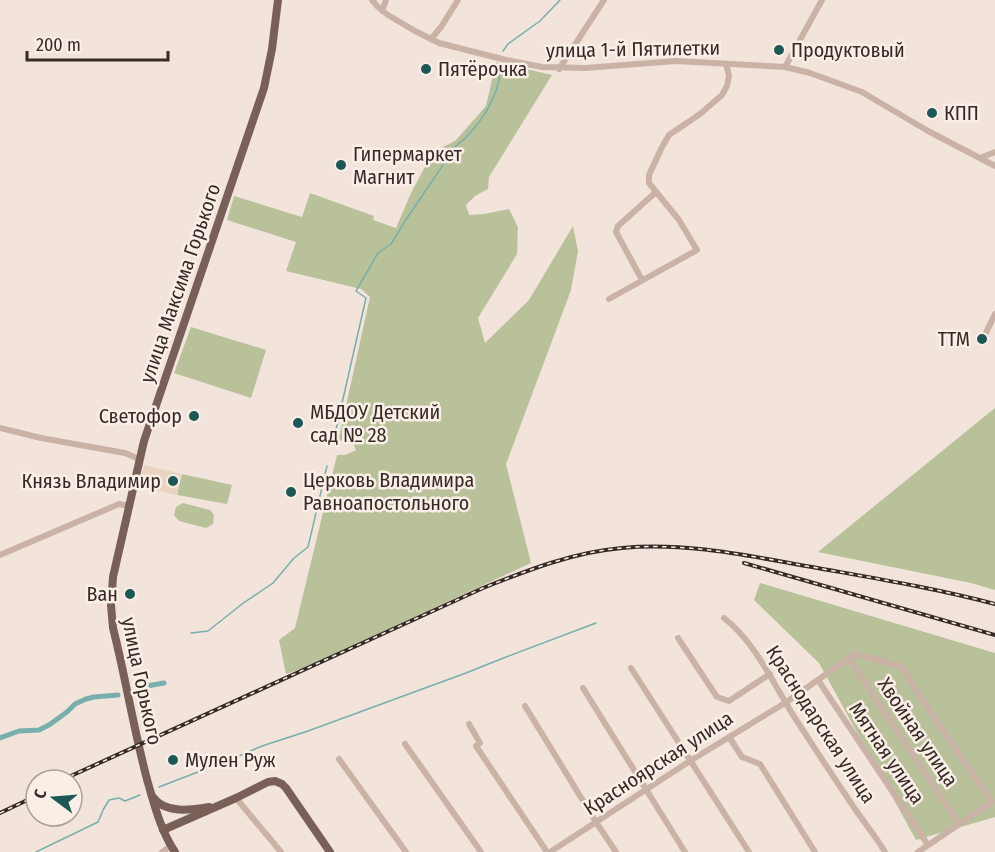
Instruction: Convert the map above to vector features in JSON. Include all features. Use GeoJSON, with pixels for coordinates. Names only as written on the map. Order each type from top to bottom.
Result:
{"type":"FeatureCollection","features":[{"type":"Feature","properties":{"kind":"main road","name":"улица Максима Горького"},"geometry":{"type":"LineString","coordinates":[[113,577],[139,459],[164,378],[261,98],[271,56],[278,0]]}},
{"type":"Feature","properties":{"kind":"main road","name":"улица Горького"},"geometry":{"type":"LineString","coordinates":[[113,577],[111,605],[113,628],[150,791]]}},
{"type":"Feature","properties":{"kind":"main road"},"geometry":{"type":"LineString","coordinates":[[163,830],[275,780],[286,788],[330,852]]}},
{"type":"Feature","properties":{"kind":"main road"},"geometry":{"type":"LineString","coordinates":[[150,791],[159,804],[168,807],[188,809],[222,804]]}},
{"type":"Feature","properties":{"kind":"main road"},"geometry":{"type":"LineString","coordinates":[[150,791],[163,830],[173,849]]}},
{"type":"Feature","properties":{"kind":"street","name":"улица 1-й Пятилетки"},"geometry":{"type":"LineString","coordinates":[[372,0],[382,11],[448,46],[542,67],[585,68],[662,61],[785,67],[810,73],[862,92],[928,131],[995,166]]}},
{"type":"Feature","properties":{"kind":"street"},"geometry":{"type":"LineString","coordinates":[[382,11],[386,0]]}},
{"type":"Feature","properties":{"kind":"street"},"geometry":{"type":"LineString","coordinates":[[431,39],[458,0]]}},
{"type":"Feature","properties":{"kind":"street"},"geometry":{"type":"LineString","coordinates":[[559,69],[604,0]]}},
{"type":"Feature","properties":{"kind":"street"},"geometry":{"type":"LineString","coordinates":[[785,67],[822,0]]}},
{"type":"Feature","properties":{"kind":"street"},"geometry":{"type":"LineString","coordinates":[[609,299],[697,250],[679,220],[649,183],[650,175],[669,135],[700,114],[722,95],[729,75],[726,64]]}},
{"type":"Feature","properties":{"kind":"street"},"geometry":{"type":"LineString","coordinates":[[980,158],[995,152]]}},
{"type":"Feature","properties":{"kind":"street"},"geometry":{"type":"LineString","coordinates":[[642,280],[616,232],[618,226],[656,192]]}},
{"type":"Feature","properties":{"kind":"street"},"geometry":{"type":"LineString","coordinates":[[983,339],[995,314]]}},
{"type":"Feature","properties":{"kind":"street"},"geometry":{"type":"LineString","coordinates":[[0,428],[40,438],[125,453],[139,459]]}},
{"type":"Feature","properties":{"kind":"street"},"geometry":{"type":"LineString","coordinates":[[0,555],[119,504],[129,506]]}},
{"type":"Feature","properties":{"kind":"street","name":"Краснодарская улица"},"geometry":{"type":"LineString","coordinates":[[724,618],[734,626],[753,649],[770,674],[785,703],[885,852]]}},
{"type":"Feature","properties":{"kind":"street"},"geometry":{"type":"LineString","coordinates":[[678,638],[717,697],[729,701],[770,674]]}},
{"type":"Feature","properties":{"kind":"street"},"geometry":{"type":"LineString","coordinates":[[852,656],[902,666],[921,698],[992,802],[918,852]]}},
{"type":"Feature","properties":{"kind":"street","name":"Красноярская улица"},"geometry":{"type":"LineString","coordinates":[[549,852],[785,703],[852,656]]}},
{"type":"Feature","properties":{"kind":"street","name":"Хвойная улица"},"geometry":{"type":"LineString","coordinates":[[852,656],[959,824]]}},
{"type":"Feature","properties":{"kind":"street"},"geometry":{"type":"LineString","coordinates":[[631,668],[749,852]]}},
{"type":"Feature","properties":{"kind":"street","name":"Мятная улица"},"geometry":{"type":"LineString","coordinates":[[818,680],[928,845]]}},
{"type":"Feature","properties":{"kind":"street"},"geometry":{"type":"LineString","coordinates":[[583,688],[685,852]]}},
{"type":"Feature","properties":{"kind":"street"},"geometry":{"type":"LineString","coordinates":[[525,706],[616,852]]}},
{"type":"Feature","properties":{"kind":"street"},"geometry":{"type":"LineString","coordinates":[[468,724],[480,743],[476,746],[549,852]]}},
{"type":"Feature","properties":{"kind":"street"},"geometry":{"type":"LineString","coordinates":[[729,737],[742,757],[760,764],[815,852]]}},
{"type":"Feature","properties":{"kind":"street"},"geometry":{"type":"LineString","coordinates":[[405,744],[481,852]]}},
{"type":"Feature","properties":{"kind":"street"},"geometry":{"type":"LineString","coordinates":[[339,759],[406,852]]}},
{"type":"Feature","properties":{"kind":"street"},"geometry":{"type":"LineString","coordinates":[[236,798],[281,852]]}},
{"type":"Feature","properties":{"kind":"street"},"geometry":{"type":"LineString","coordinates":[[162,852],[173,849]]}},
{"type":"Feature","properties":{"kind":"green space"},"geometry":{"type":"Polygon","coordinates":[[[496,62],[552,75],[489,177],[488,189],[475,196],[466,205],[469,215],[509,209],[518,227],[517,254],[478,318],[485,343],[529,300],[573,226],[578,251],[571,290],[506,464],[531,563],[304,668],[286,674],[279,640],[295,628],[337,455],[345,455],[356,450],[350,437],[338,442],[370,297],[361,289],[286,271],[296,242],[227,220],[234,196],[302,217],[310,193],[374,216],[373,220],[396,228],[411,193],[433,152],[455,141],[486,106],[496,62]]]}},
{"type":"Feature","properties":{"kind":"green space"},"geometry":{"type":"Polygon","coordinates":[[[191,327],[266,350],[251,398],[174,373],[191,327]]]}},
{"type":"Feature","properties":{"kind":"green space"},"geometry":{"type":"Polygon","coordinates":[[[995,408],[995,590],[971,583],[818,552],[995,408]]]}},
{"type":"Feature","properties":{"kind":"green space"},"geometry":{"type":"Polygon","coordinates":[[[182,474],[232,485],[227,504],[177,495],[182,474]]]}},
{"type":"Feature","properties":{"kind":"green space"},"geometry":{"type":"Polygon","coordinates":[[[183,503],[210,510],[214,515],[213,524],[206,528],[179,521],[174,515],[176,507],[183,503]]]}},
{"type":"Feature","properties":{"kind":"green space"},"geometry":{"type":"Polygon","coordinates":[[[760,583],[995,653],[995,817],[916,840],[819,663],[754,600],[760,583]]]}},
{"type":"Feature","properties":{"kind":"shaded area"},"geometry":{"type":"Polygon","coordinates":[[[144,465],[182,474],[177,495],[139,486],[144,465]]]}},
{"type":"Feature","properties":{"kind":"waterway"},"geometry":{"type":"LineString","coordinates":[[503,51],[508,44],[540,21],[560,0]]}},
{"type":"Feature","properties":{"kind":"waterway"},"geometry":{"type":"LineString","coordinates":[[335,434],[366,298],[356,291],[378,253],[391,244],[456,146],[487,111],[497,89],[500,67]]}},
{"type":"Feature","properties":{"kind":"waterway"},"geometry":{"type":"LineString","coordinates":[[191,633],[208,631],[273,583],[294,558],[308,547],[327,466]]}},
{"type":"Feature","properties":{"kind":"waterway"},"geometry":{"type":"LineString","coordinates":[[159,787],[262,746],[466,673],[596,623]]}},
{"type":"Feature","properties":{"kind":"waterway"},"geometry":{"type":"LineString","coordinates":[[147,686],[164,683]]}},
{"type":"Feature","properties":{"kind":"waterway"},"geometry":{"type":"LineString","coordinates":[[0,738],[19,731],[39,730],[49,725],[75,704],[86,699],[118,695]]}},
{"type":"Feature","properties":{"kind":"waterway"},"geometry":{"type":"LineString","coordinates":[[36,852],[98,822],[109,800],[119,798],[125,801],[140,795]]}},
{"type":"Feature","properties":{"kind":"railway"},"geometry":{"type":"LineString","coordinates":[[84,770],[483,588],[534,568],[586,553],[622,548],[694,548],[904,584],[995,604]]}},
{"type":"Feature","properties":{"kind":"railway"},"geometry":{"type":"LineString","coordinates":[[744,563],[995,635]]}},
{"type":"Feature","properties":{"kind":"railway"},"geometry":{"type":"LineString","coordinates":[[0,813],[24,802]]}},
{"type":"Feature","properties":{"kind":"place","name":"Продуктовый"},"geometry":{"type":"Point","coordinates":[779,50]}},
{"type":"Feature","properties":{"kind":"place","name":"Пятёрочка"},"geometry":{"type":"Point","coordinates":[426,69]}},
{"type":"Feature","properties":{"kind":"place","name":"КПП"},"geometry":{"type":"Point","coordinates":[932,113]}},
{"type":"Feature","properties":{"kind":"place","name":"Гипермаркет Магнит"},"geometry":{"type":"Point","coordinates":[341,165]}},
{"type":"Feature","properties":{"kind":"place","name":"ТТМ"},"geometry":{"type":"Point","coordinates":[982,339]}},
{"type":"Feature","properties":{"kind":"place","name":"Светофор"},"geometry":{"type":"Point","coordinates":[194,416]}},
{"type":"Feature","properties":{"kind":"place","name":"МБДОУ Детский сад № 28"},"geometry":{"type":"Point","coordinates":[298,423]}},
{"type":"Feature","properties":{"kind":"place","name":"Князь Владимир"},"geometry":{"type":"Point","coordinates":[173,481]}},
{"type":"Feature","properties":{"kind":"place","name":"Церковь Владимира Равноапостольного"},"geometry":{"type":"Point","coordinates":[291,492]}},
{"type":"Feature","properties":{"kind":"place","name":"Ван"},"geometry":{"type":"Point","coordinates":[130,594]}},
{"type":"Feature","properties":{"kind":"place","name":"Мулен Руж"},"geometry":{"type":"Point","coordinates":[173,760]}}]}
